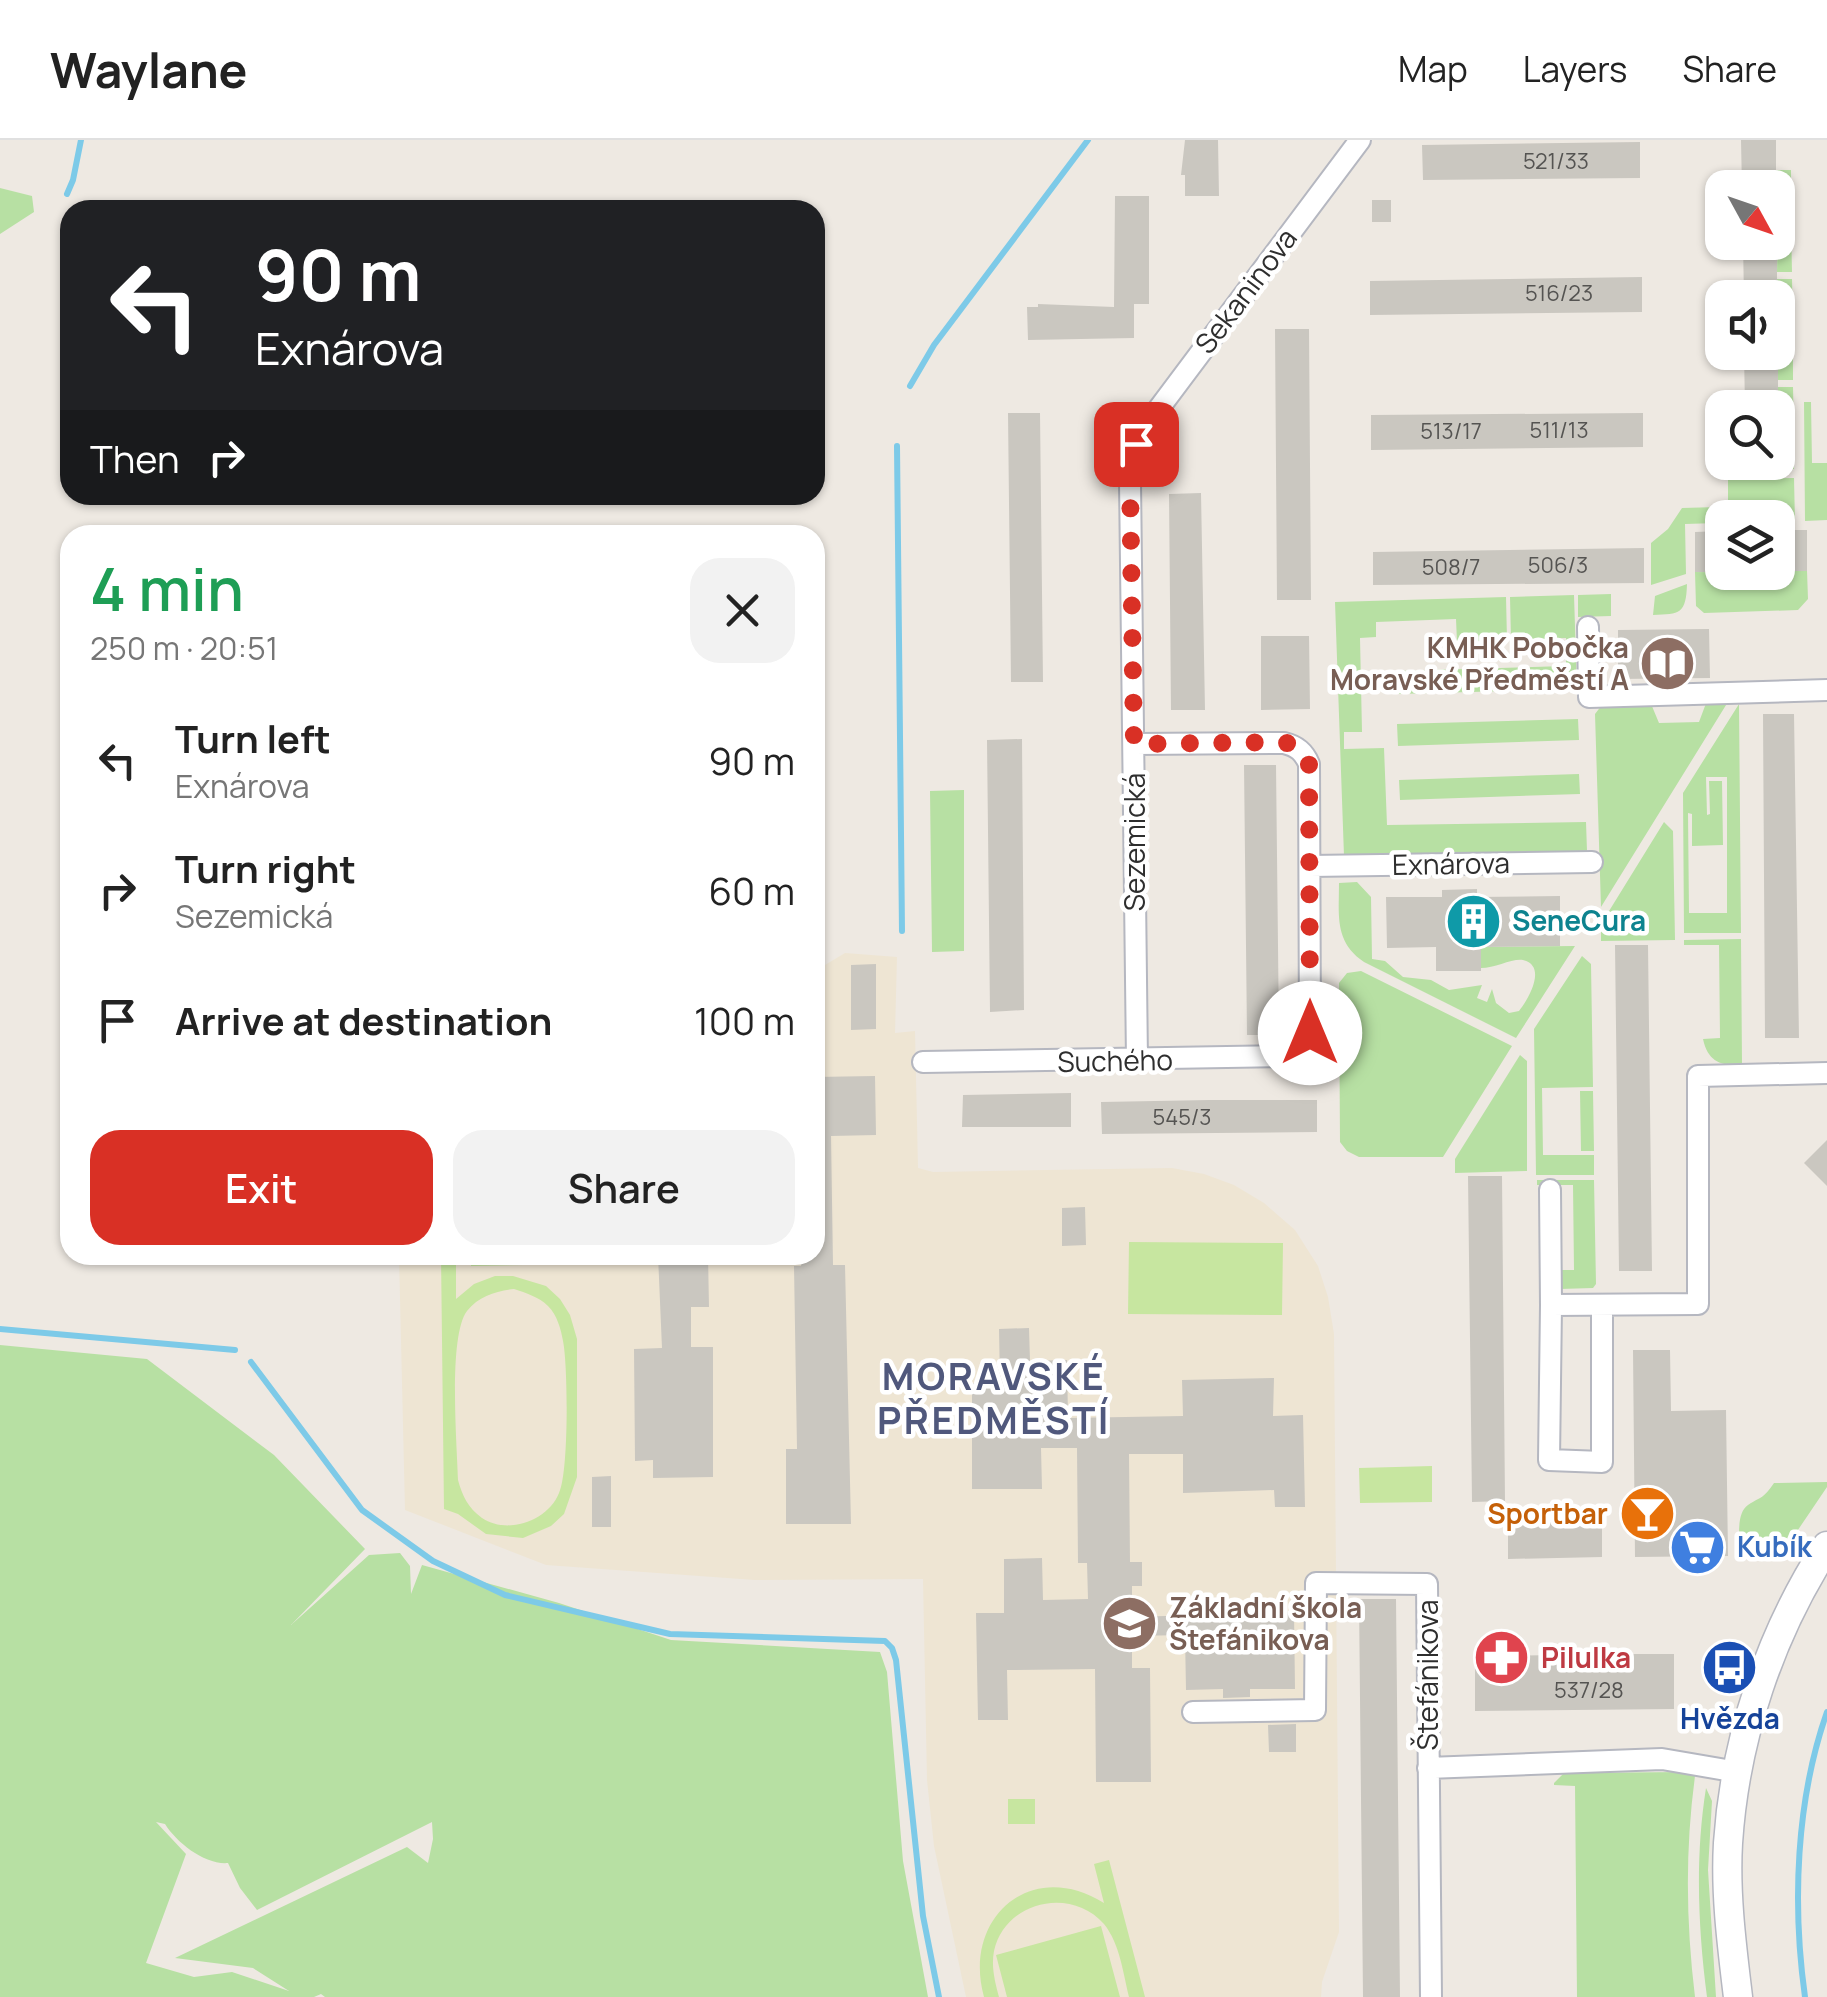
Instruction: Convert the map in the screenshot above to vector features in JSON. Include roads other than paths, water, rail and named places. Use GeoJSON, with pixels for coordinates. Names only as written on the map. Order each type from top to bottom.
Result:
{"type":"FeatureCollection","features":[{"type":"Feature","properties":{"kind":"street","name":"Sekaninova"},"geometry":{"type":"LineString","coordinates":[[1136,444],[1156,411],[1360,140]]}},
{"type":"Feature","properties":{"kind":"street","name":"Sezemická"},"geometry":{"type":"LineString","coordinates":[[1136,444],[1130,481],[1137,1060]]}},
{"type":"Feature","properties":{"kind":"street"},"geometry":{"type":"LineString","coordinates":[[1588,627],[1589,698],[1827,690]]}},
{"type":"Feature","properties":{"kind":"street"},"geometry":{"type":"LineString","coordinates":[[1134,744],[1284,742],[1300,749],[1309,764],[1310,866]]}},
{"type":"Feature","properties":{"kind":"street","name":"Exnárova"},"geometry":{"type":"LineString","coordinates":[[1310,866],[1592,862]]}},
{"type":"Feature","properties":{"kind":"street","name":"Suchého"},"geometry":{"type":"LineString","coordinates":[[923,1062],[1194,1060],[1295,1056],[1305,1051],[1310,1040],[1310,866]]}},
{"type":"Feature","properties":{"kind":"street"},"geometry":{"type":"LineString","coordinates":[[1551,1305],[1698,1304],[1698,1076],[1827,1073]]}},
{"type":"Feature","properties":{"kind":"street"},"geometry":{"type":"LineString","coordinates":[[1550,1190],[1549,1460],[1602,1462],[1602,1305]]}},
{"type":"Feature","properties":{"kind":"street"},"geometry":{"type":"LineString","coordinates":[[1738,1997],[1728,1844],[1738,1772],[1769,1656],[1794,1600],[1827,1546]]}},
{"type":"Feature","properties":{"kind":"street","name":"Štefánikova"},"geometry":{"type":"LineString","coordinates":[[1193,1712],[1316,1710],[1316,1584],[1427,1584],[1430,1997]]}},
{"type":"Feature","properties":{"kind":"street","name":"Štefánikova"},"geometry":{"type":"LineString","coordinates":[[1428,1768],[1662,1758],[1738,1772]]}},
{"type":"Feature","properties":{"kind":"waterway"},"geometry":{"type":"LineString","coordinates":[[67,194],[81,140]]}},
{"type":"Feature","properties":{"kind":"waterway"},"geometry":{"type":"LineString","coordinates":[[910,386],[934,345],[1088,140]]}},
{"type":"Feature","properties":{"kind":"waterway"},"geometry":{"type":"LineString","coordinates":[[897,446],[902,931]]}},
{"type":"Feature","properties":{"kind":"waterway"},"geometry":{"type":"LineString","coordinates":[[0,1329],[235,1350]]}},
{"type":"Feature","properties":{"kind":"waterway"},"geometry":{"type":"LineString","coordinates":[[251,1362],[362,1510],[433,1561],[505,1595],[670,1634],[885,1641],[896,1660],[923,1916],[939,1997]]}},
{"type":"Feature","properties":{"kind":"waterway"},"geometry":{"type":"LineString","coordinates":[[1805,1997],[1799,1926],[1800,1853],[1809,1781],[1827,1712]]}},
{"type":"Feature","properties":{"kind":"place","name":"KMHK Pobočka Moravské Předměstí A"},"geometry":{"type":"Point","coordinates":[1668,664]}},
{"type":"Feature","properties":{"kind":"place","name":"SeneCura"},"geometry":{"type":"Point","coordinates":[1473,921]}},
{"type":"Feature","properties":{"kind":"place","name":"Sportbar"},"geometry":{"type":"Point","coordinates":[1647,1514]}},
{"type":"Feature","properties":{"kind":"place","name":"Kubík"},"geometry":{"type":"Point","coordinates":[1698,1547]}},
{"type":"Feature","properties":{"kind":"place","name":"Základní škola Štefánikova"},"geometry":{"type":"Point","coordinates":[1130,1624]}},
{"type":"Feature","properties":{"kind":"place","name":"Pilulka"},"geometry":{"type":"Point","coordinates":[1502,1658]}},
{"type":"Feature","properties":{"kind":"place","name":"Hvězda"},"geometry":{"type":"Point","coordinates":[1730,1668]}},
{"type":"Feature","properties":{"kind":"district","name":"MORAVSKÉ PŘEDMĚSTÍ"},"geometry":{"type":"Point","coordinates":[994,1399]}}]}
